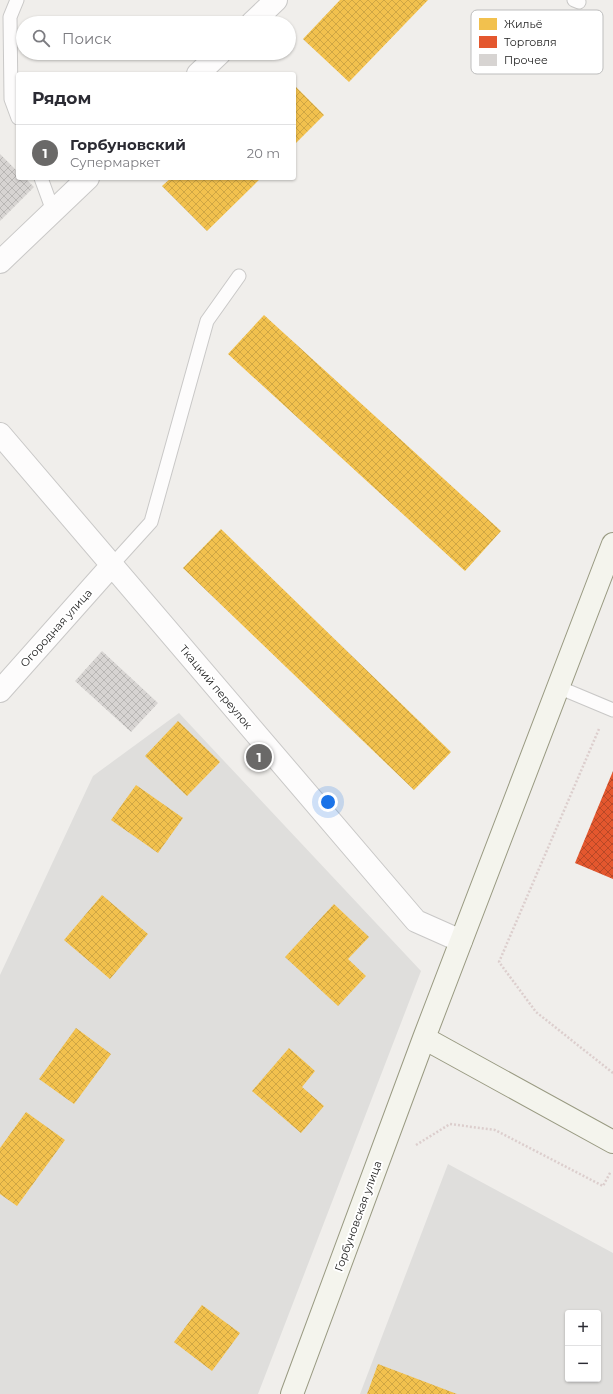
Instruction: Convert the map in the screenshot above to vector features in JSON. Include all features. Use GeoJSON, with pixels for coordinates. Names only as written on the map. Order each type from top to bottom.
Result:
{"type":"FeatureCollection","features":[{"type":"Feature","properties":{"kind":"main road","name":"Горбуновская улица"},"geometry":{"type":"LineString","coordinates":[[292,1394],[424,1038],[613,544]]}},
{"type":"Feature","properties":{"kind":"main road"},"geometry":{"type":"LineString","coordinates":[[424,1038],[613,1142]]}},
{"type":"Feature","properties":{"kind":"street"},"geometry":{"type":"LineString","coordinates":[[259,16],[276,0]]}},
{"type":"Feature","properties":{"kind":"street"},"geometry":{"type":"LineString","coordinates":[[200,72],[213,60]]}},
{"type":"Feature","properties":{"kind":"street"},"geometry":{"type":"LineString","coordinates":[[0,262],[86,180]]}},
{"type":"Feature","properties":{"kind":"street","name":"Ткацкий переулок"},"geometry":{"type":"LineString","coordinates":[[0,434],[416,922],[461,941]]}},
{"type":"Feature","properties":{"kind":"street","name":"Огородная улица"},"geometry":{"type":"LineString","coordinates":[[0,691],[112,565]]}},
{"type":"Feature","properties":{"kind":"lane"},"geometry":{"type":"LineString","coordinates":[[16,113],[11,99],[10,17],[17,0]]}},
{"type":"Feature","properties":{"kind":"lane"},"geometry":{"type":"LineString","coordinates":[[42,180],[53,211]]}},
{"type":"Feature","properties":{"kind":"lane"},"geometry":{"type":"LineString","coordinates":[[112,565],[151,522],[207,321],[239,276]]}},
{"type":"Feature","properties":{"kind":"lane"},"geometry":{"type":"LineString","coordinates":[[558,687],[611,708]]}},
{"type":"Feature","properties":{"kind":"path"},"geometry":{"type":"LineString","coordinates":[[611,708],[499,962],[536,1012],[613,1073]]}},
{"type":"Feature","properties":{"kind":"path"},"geometry":{"type":"LineString","coordinates":[[414,1147],[450,1124],[495,1130],[603,1186],[613,1167]]}},
{"type":"Feature","properties":{"kind":"shaded area"},"geometry":{"type":"Polygon","coordinates":[[[179,713],[421,971],[258,1394],[0,1394],[0,975],[93,776],[179,713]]]}},
{"type":"Feature","properties":{"kind":"shaded area"},"geometry":{"type":"Polygon","coordinates":[[[448,1164],[613,1253],[613,1394],[360,1394],[448,1164]]]}},
{"type":"Feature","properties":{"kind":"building: Жильё"},"geometry":{"type":"Polygon","coordinates":[[[340,0],[428,0],[349,82],[303,39],[340,0]]]}},
{"type":"Feature","properties":{"kind":"building: Жильё"},"geometry":{"type":"Polygon","coordinates":[[[296,87],[324,115],[296,143],[296,87]]]}},
{"type":"Feature","properties":{"kind":"building: Жильё"},"geometry":{"type":"Polygon","coordinates":[[[169,180],[259,180],[207,231],[162,186],[169,180]]]}},
{"type":"Feature","properties":{"kind":"building: Жильё"},"geometry":{"type":"Polygon","coordinates":[[[264,315],[501,531],[465,571],[228,354],[264,315]]]}},
{"type":"Feature","properties":{"kind":"building: Жильё"},"geometry":{"type":"Polygon","coordinates":[[[221,529],[451,752],[414,790],[183,568],[221,529]]]}},
{"type":"Feature","properties":{"kind":"building: Жильё"},"geometry":{"type":"Polygon","coordinates":[[[178,721],[220,762],[187,796],[145,756],[178,721]]]}},
{"type":"Feature","properties":{"kind":"building: Жильё"},"geometry":{"type":"Polygon","coordinates":[[[136,785],[183,818],[158,853],[111,820],[136,785]]]}},
{"type":"Feature","properties":{"kind":"building: Жильё"},"geometry":{"type":"Polygon","coordinates":[[[102,895],[148,934],[110,979],[64,940],[102,895]]]}},
{"type":"Feature","properties":{"kind":"building: Жильё"},"geometry":{"type":"Polygon","coordinates":[[[334,904],[369,937],[348,959],[366,976],[338,1006],[285,957],[334,904]]]}},
{"type":"Feature","properties":{"kind":"building: Жильё"},"geometry":{"type":"Polygon","coordinates":[[[76,1028],[111,1054],[74,1104],[39,1079],[76,1028]]]}},
{"type":"Feature","properties":{"kind":"building: Жильё"},"geometry":{"type":"Polygon","coordinates":[[[289,1048],[315,1071],[302,1087],[324,1106],[301,1133],[252,1091],[289,1048]]]}},
{"type":"Feature","properties":{"kind":"building: Жильё"},"geometry":{"type":"Polygon","coordinates":[[[26,1112],[65,1140],[17,1206],[0,1194],[0,1148],[26,1112]]]}},
{"type":"Feature","properties":{"kind":"building: Жильё"},"geometry":{"type":"Polygon","coordinates":[[[202,1305],[240,1333],[212,1371],[174,1342],[202,1305]]]}},
{"type":"Feature","properties":{"kind":"building: Жильё"},"geometry":{"type":"Polygon","coordinates":[[[378,1364],[457,1394],[367,1394],[378,1364]]]}},
{"type":"Feature","properties":{"kind":"building: Торговля"},"geometry":{"type":"Polygon","coordinates":[[[613,771],[613,879],[575,863],[613,771]]]}},
{"type":"Feature","properties":{"kind":"building: Прочее"},"geometry":{"type":"Polygon","coordinates":[[[0,154],[16,170],[16,180],[27,180],[34,187],[0,221],[0,154]]]}},
{"type":"Feature","properties":{"kind":"building: Прочее"},"geometry":{"type":"Polygon","coordinates":[[[102,651],[158,703],[131,732],[75,681],[102,651]]]}},
{"type":"Feature","properties":{"kind":"place","name":"Горбуновский"},"geometry":{"type":"Point","coordinates":[259,757]}}]}
